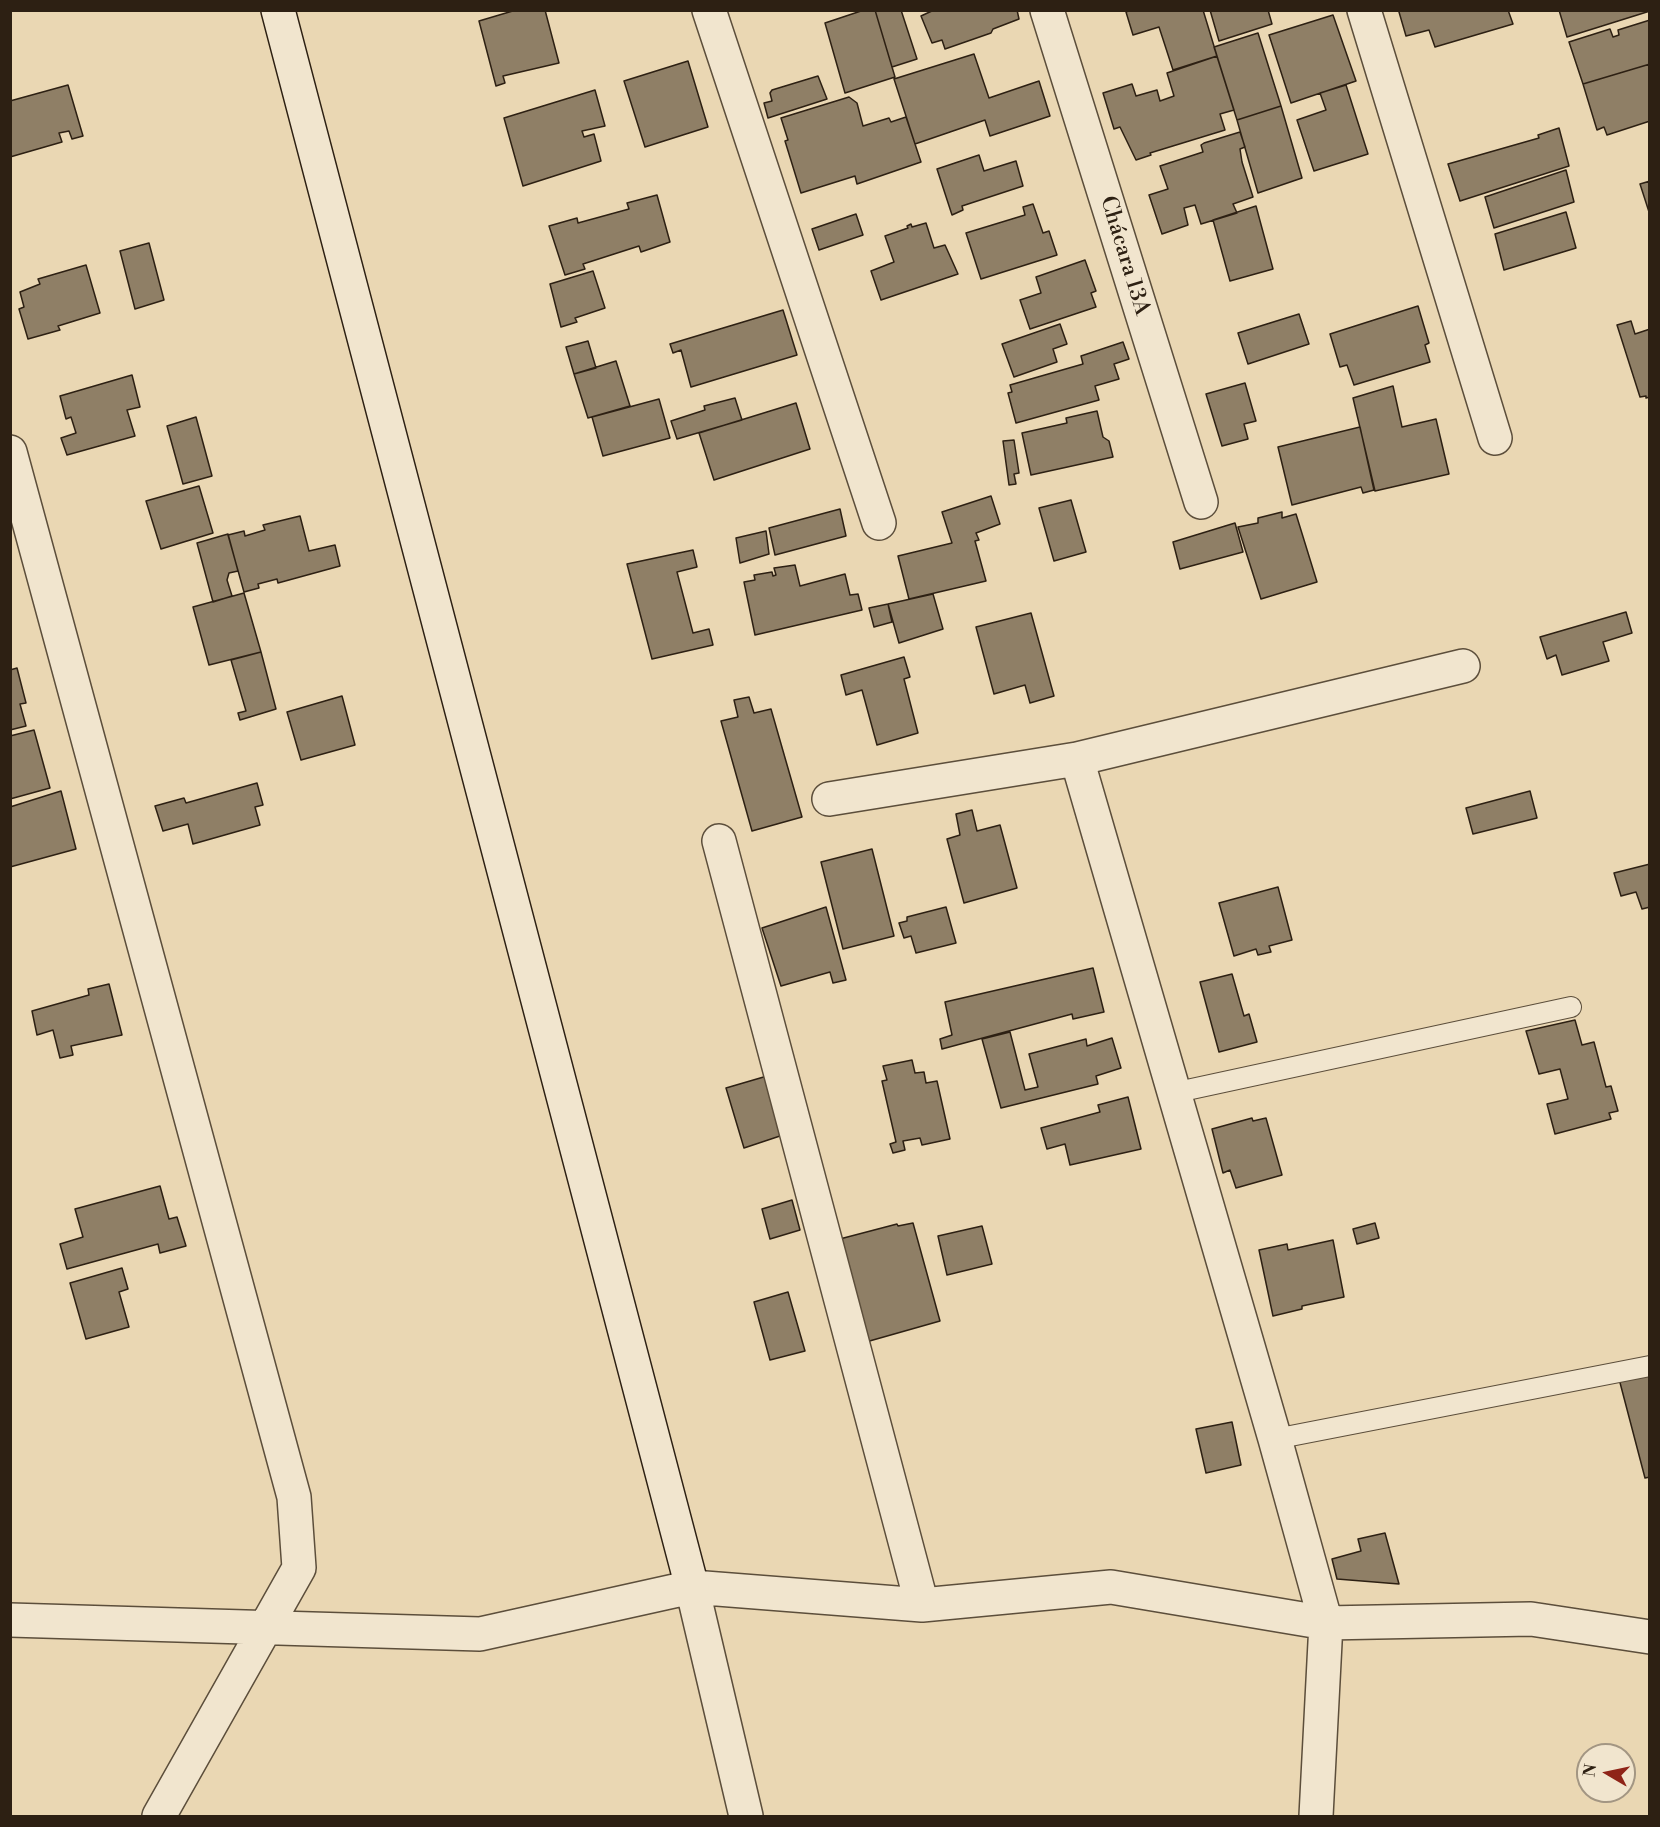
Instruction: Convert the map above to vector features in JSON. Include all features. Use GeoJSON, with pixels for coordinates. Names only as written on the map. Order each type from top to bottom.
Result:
{"type":"FeatureCollection","features":[{"type":"Feature","properties":{"kind":"street"},"geometry":{"type":"LineString","coordinates":[[278,10],[692,1587],[746,1816]]}},
{"type":"Feature","properties":{"kind":"street"},"geometry":{"type":"LineString","coordinates":[[709,10],[879,523]]}},
{"type":"Feature","properties":{"kind":"street","name":"Chácara 13A"},"geometry":{"type":"LineString","coordinates":[[1047,10],[1202,502]]}},
{"type":"Feature","properties":{"kind":"street"},"geometry":{"type":"LineString","coordinates":[[1364,10],[1495,438]]}},
{"type":"Feature","properties":{"kind":"street"},"geometry":{"type":"LineString","coordinates":[[10,452],[294,1497],[299,1568],[159,1816]]}},
{"type":"Feature","properties":{"kind":"street"},"geometry":{"type":"LineString","coordinates":[[829,799],[1077,759],[1463,666]]}},
{"type":"Feature","properties":{"kind":"street"},"geometry":{"type":"LineString","coordinates":[[1077,759],[1275,1439],[1326,1623],[1316,1816]]}},
{"type":"Feature","properties":{"kind":"street"},"geometry":{"type":"LineString","coordinates":[[719,841],[922,1605]]}},
{"type":"Feature","properties":{"kind":"street"},"geometry":{"type":"LineString","coordinates":[[10,1620],[480,1634],[692,1587],[922,1605],[1111,1587],[1326,1623],[1531,1619],[1650,1637]]}},
{"type":"Feature","properties":{"kind":"lane"},"geometry":{"type":"LineString","coordinates":[[1173,1093],[1571,1007]]}},
{"type":"Feature","properties":{"kind":"lane"},"geometry":{"type":"LineString","coordinates":[[1275,1439],[1650,1366]]}},
{"type":"Feature","properties":{"kind":"building"},"geometry":{"type":"Polygon","coordinates":[[[516,10],[545,10],[559,63],[503,76],[505,83],[496,86],[479,21],[516,10]]]}},
{"type":"Feature","properties":{"kind":"building"},"geometry":{"type":"Polygon","coordinates":[[[864,10],[875,10],[895,77],[845,93],[825,23],[864,10]]]}},
{"type":"Feature","properties":{"kind":"building"},"geometry":{"type":"Polygon","coordinates":[[[875,10],[901,10],[917,59],[892,67],[875,10]]]}},
{"type":"Feature","properties":{"kind":"building"},"geometry":{"type":"Polygon","coordinates":[[[934,10],[1017,10],[1019,19],[993,29],[991,33],[945,49],[942,40],[932,43],[921,16],[934,10]]]}},
{"type":"Feature","properties":{"kind":"building"},"geometry":{"type":"Polygon","coordinates":[[[1131,10],[1203,10],[1217,56],[1173,70],[1159,27],[1133,35],[1126,12],[1131,10]]]}},
{"type":"Feature","properties":{"kind":"building"},"geometry":{"type":"Polygon","coordinates":[[[1210,10],[1268,10],[1272,24],[1219,41],[1210,10]]]}},
{"type":"Feature","properties":{"kind":"building"},"geometry":{"type":"Polygon","coordinates":[[[1402,10],[1508,10],[1513,24],[1435,47],[1429,30],[1406,36],[1399,12],[1402,10]]]}},
{"type":"Feature","properties":{"kind":"building"},"geometry":{"type":"Polygon","coordinates":[[[1559,10],[1650,10],[1650,11],[1567,37],[1559,10]]]}},
{"type":"Feature","properties":{"kind":"building"},"geometry":{"type":"Polygon","coordinates":[[[1333,15],[1356,81],[1291,103],[1269,35],[1333,15]]]}},
{"type":"Feature","properties":{"kind":"building"},"geometry":{"type":"Polygon","coordinates":[[[1650,20],[1650,64],[1583,84],[1569,42],[1610,29],[1613,37],[1619,35],[1618,30],[1650,20]]]}},
{"type":"Feature","properties":{"kind":"building"},"geometry":{"type":"Polygon","coordinates":[[[1258,33],[1281,106],[1237,120],[1214,47],[1258,33]]]}},
{"type":"Feature","properties":{"kind":"building"},"geometry":{"type":"Polygon","coordinates":[[[974,54],[989,98],[1039,81],[1050,116],[990,136],[985,120],[915,144],[894,79],[974,54]]]}},
{"type":"Feature","properties":{"kind":"building"},"geometry":{"type":"Polygon","coordinates":[[[1217,56],[1234,110],[1220,114],[1225,130],[1150,153],[1151,155],[1136,160],[1120,127],[1114,129],[1103,93],[1132,84],[1136,96],[1157,90],[1160,101],[1174,96],[1167,73],[1217,56]]]}},
{"type":"Feature","properties":{"kind":"building"},"geometry":{"type":"Polygon","coordinates":[[[688,61],[708,127],[645,147],[624,81],[688,61]]]}},
{"type":"Feature","properties":{"kind":"building"},"geometry":{"type":"Polygon","coordinates":[[[1650,64],[1650,121],[1607,135],[1604,127],[1597,130],[1583,84],[1650,64]]]}},
{"type":"Feature","properties":{"kind":"building"},"geometry":{"type":"Polygon","coordinates":[[[818,76],[827,99],[768,118],[764,103],[772,101],[770,93],[772,90],[818,76]]]}},
{"type":"Feature","properties":{"kind":"building"},"geometry":{"type":"Polygon","coordinates":[[[68,85],[83,136],[72,139],[69,131],[59,133],[62,142],[10,157],[10,101],[68,85]]]}},
{"type":"Feature","properties":{"kind":"building"},"geometry":{"type":"Polygon","coordinates":[[[1346,85],[1368,154],[1314,171],[1297,120],[1326,110],[1320,93],[1346,85]]]}},
{"type":"Feature","properties":{"kind":"building"},"geometry":{"type":"Polygon","coordinates":[[[595,90],[605,126],[582,131],[584,137],[594,134],[601,161],[523,186],[504,118],[595,90]]]}},
{"type":"Feature","properties":{"kind":"building"},"geometry":{"type":"Polygon","coordinates":[[[849,97],[857,103],[863,126],[889,118],[891,122],[906,117],[921,162],[857,184],[855,176],[801,193],[785,141],[788,140],[781,118],[849,97]]]}},
{"type":"Feature","properties":{"kind":"building"},"geometry":{"type":"Polygon","coordinates":[[[1281,106],[1302,178],[1258,193],[1237,120],[1281,106]]]}},
{"type":"Feature","properties":{"kind":"building"},"geometry":{"type":"Polygon","coordinates":[[[1559,128],[1569,166],[1460,201],[1448,164],[1539,138],[1538,135],[1559,128]]]}},
{"type":"Feature","properties":{"kind":"building"},"geometry":{"type":"Polygon","coordinates":[[[1240,132],[1245,147],[1240,149],[1242,162],[1253,197],[1233,204],[1237,213],[1201,224],[1195,205],[1184,208],[1188,225],[1162,234],[1149,195],[1168,189],[1160,166],[1203,152],[1201,145],[1204,143],[1240,132]]]}},
{"type":"Feature","properties":{"kind":"building"},"geometry":{"type":"Polygon","coordinates":[[[979,155],[984,171],[1016,161],[1023,186],[962,206],[963,210],[952,215],[937,169],[979,155]]]}},
{"type":"Feature","properties":{"kind":"building"},"geometry":{"type":"Polygon","coordinates":[[[1566,170],[1574,202],[1494,228],[1485,197],[1566,170]]]}},
{"type":"Feature","properties":{"kind":"building"},"geometry":{"type":"Polygon","coordinates":[[[1650,181],[1650,215],[1640,184],[1650,181]]]}},
{"type":"Feature","properties":{"kind":"building"},"geometry":{"type":"Polygon","coordinates":[[[657,195],[670,242],[641,252],[639,246],[583,264],[585,269],[565,275],[549,226],[577,218],[578,223],[629,209],[627,203],[657,195]]]}},
{"type":"Feature","properties":{"kind":"building"},"geometry":{"type":"Polygon","coordinates":[[[1033,204],[1043,233],[1049,231],[1057,255],[981,279],[966,233],[1025,215],[1023,207],[1033,204]]]}},
{"type":"Feature","properties":{"kind":"building"},"geometry":{"type":"Polygon","coordinates":[[[1256,206],[1273,269],[1230,281],[1213,220],[1256,206]]]}},
{"type":"Feature","properties":{"kind":"building"},"geometry":{"type":"Polygon","coordinates":[[[1566,212],[1576,248],[1504,270],[1495,234],[1566,212]]]}},
{"type":"Feature","properties":{"kind":"building"},"geometry":{"type":"Polygon","coordinates":[[[856,214],[863,235],[819,250],[812,229],[856,214]]]}},
{"type":"Feature","properties":{"kind":"building"},"geometry":{"type":"Polygon","coordinates":[[[926,223],[934,248],[945,245],[958,274],[881,300],[871,271],[894,262],[885,236],[908,228],[907,226],[911,224],[912,227],[926,223]]]}},
{"type":"Feature","properties":{"kind":"building"},"geometry":{"type":"Polygon","coordinates":[[[149,243],[164,300],[135,309],[120,251],[149,243]]]}},
{"type":"Feature","properties":{"kind":"building"},"geometry":{"type":"Polygon","coordinates":[[[1085,260],[1096,291],[1091,293],[1096,307],[1030,329],[1020,300],[1041,293],[1036,277],[1085,260]]]}},
{"type":"Feature","properties":{"kind":"building"},"geometry":{"type":"Polygon","coordinates":[[[86,265],[100,313],[58,326],[60,330],[28,339],[19,309],[24,307],[20,292],[40,284],[38,279],[86,265]]]}},
{"type":"Feature","properties":{"kind":"building"},"geometry":{"type":"Polygon","coordinates":[[[593,271],[605,308],[575,318],[577,322],[561,327],[550,284],[593,271]]]}},
{"type":"Feature","properties":{"kind":"building"},"geometry":{"type":"Polygon","coordinates":[[[1418,306],[1429,343],[1425,345],[1430,362],[1354,385],[1347,365],[1340,367],[1330,334],[1418,306]]]}},
{"type":"Feature","properties":{"kind":"building"},"geometry":{"type":"Polygon","coordinates":[[[783,310],[797,355],[691,387],[681,350],[673,353],[670,344],[783,310]]]}},
{"type":"Feature","properties":{"kind":"building"},"geometry":{"type":"Polygon","coordinates":[[[1299,314],[1309,344],[1248,364],[1238,333],[1299,314]]]}},
{"type":"Feature","properties":{"kind":"building"},"geometry":{"type":"Polygon","coordinates":[[[1631,321],[1635,334],[1650,329],[1650,397],[1646,398],[1646,396],[1640,397],[1617,325],[1631,321]]]}},
{"type":"Feature","properties":{"kind":"building"},"geometry":{"type":"Polygon","coordinates":[[[1060,324],[1067,344],[1053,349],[1057,362],[1014,377],[1002,344],[1060,324]]]}},
{"type":"Feature","properties":{"kind":"building"},"geometry":{"type":"Polygon","coordinates":[[[588,341],[596,368],[574,374],[566,347],[588,341]]]}},
{"type":"Feature","properties":{"kind":"building"},"geometry":{"type":"Polygon","coordinates":[[[1123,342],[1129,359],[1114,364],[1119,379],[1095,386],[1099,400],[1016,423],[1008,393],[1012,392],[1010,385],[1083,364],[1081,356],[1123,342]]]}},
{"type":"Feature","properties":{"kind":"building"},"geometry":{"type":"Polygon","coordinates":[[[616,361],[630,406],[588,418],[574,374],[616,361]]]}},
{"type":"Feature","properties":{"kind":"building"},"geometry":{"type":"Polygon","coordinates":[[[132,375],[140,407],[127,410],[135,436],[67,455],[61,438],[76,433],[71,417],[66,419],[60,396],[132,375]]]}},
{"type":"Feature","properties":{"kind":"building"},"geometry":{"type":"Polygon","coordinates":[[[1245,383],[1256,421],[1244,424],[1248,439],[1222,446],[1206,394],[1245,383]]]}},
{"type":"Feature","properties":{"kind":"building"},"geometry":{"type":"Polygon","coordinates":[[[1393,386],[1402,427],[1436,419],[1449,474],[1375,491],[1353,398],[1393,386]]]}},
{"type":"Feature","properties":{"kind":"building"},"geometry":{"type":"Polygon","coordinates":[[[735,398],[742,420],[677,439],[671,421],[705,410],[704,406],[735,398]]]}},
{"type":"Feature","properties":{"kind":"building"},"geometry":{"type":"Polygon","coordinates":[[[659,399],[670,438],[603,456],[592,417],[659,399]]]}},
{"type":"Feature","properties":{"kind":"building"},"geometry":{"type":"Polygon","coordinates":[[[796,403],[810,449],[714,480],[699,433],[796,403]]]}},
{"type":"Feature","properties":{"kind":"building"},"geometry":{"type":"Polygon","coordinates":[[[1097,411],[1103,437],[1109,441],[1113,457],[1031,475],[1022,433],[1067,423],[1066,418],[1097,411]]]}},
{"type":"Feature","properties":{"kind":"building"},"geometry":{"type":"Polygon","coordinates":[[[196,417],[212,476],[183,484],[167,426],[196,417]]]}},
{"type":"Feature","properties":{"kind":"building"},"geometry":{"type":"Polygon","coordinates":[[[1360,427],[1374,490],[1363,493],[1361,487],[1292,505],[1278,447],[1360,427]]]}},
{"type":"Feature","properties":{"kind":"building"},"geometry":{"type":"Polygon","coordinates":[[[1014,440],[1019,473],[1014,474],[1016,484],[1009,485],[1003,441],[1014,440]]]}},
{"type":"Feature","properties":{"kind":"building"},"geometry":{"type":"Polygon","coordinates":[[[199,486],[213,533],[161,549],[146,501],[199,486]]]}},
{"type":"Feature","properties":{"kind":"building"},"geometry":{"type":"Polygon","coordinates":[[[991,496],[1000,524],[976,533],[979,540],[975,541],[986,581],[909,599],[898,556],[952,543],[942,512],[991,496]]]}},
{"type":"Feature","properties":{"kind":"building"},"geometry":{"type":"Polygon","coordinates":[[[1071,500],[1086,552],[1054,561],[1039,508],[1071,500]]]}},
{"type":"Feature","properties":{"kind":"building"},"geometry":{"type":"Polygon","coordinates":[[[840,509],[846,536],[775,555],[769,528],[840,509]]]}},
{"type":"Feature","properties":{"kind":"building"},"geometry":{"type":"Polygon","coordinates":[[[1282,512],[1282,518],[1296,514],[1317,582],[1261,599],[1238,527],[1258,523],[1258,518],[1282,512]]]}},
{"type":"Feature","properties":{"kind":"building"},"geometry":{"type":"Polygon","coordinates":[[[300,516],[309,551],[335,545],[340,566],[278,583],[277,579],[258,584],[259,588],[244,592],[228,535],[244,531],[245,536],[265,530],[263,525],[300,516]]]}},
{"type":"Feature","properties":{"kind":"building"},"geometry":{"type":"Polygon","coordinates":[[[1235,523],[1243,552],[1180,569],[1173,542],[1235,523]]]}},
{"type":"Feature","properties":{"kind":"building"},"geometry":{"type":"Polygon","coordinates":[[[766,531],[769,554],[740,563],[736,538],[766,531]]]}},
{"type":"Feature","properties":{"kind":"building"},"geometry":{"type":"Polygon","coordinates":[[[228,534],[238,571],[229,573],[227,580],[232,596],[213,602],[197,543],[228,534]]]}},
{"type":"Feature","properties":{"kind":"building"},"geometry":{"type":"Polygon","coordinates":[[[693,550],[697,567],[677,572],[693,633],[709,629],[713,645],[652,659],[627,564],[693,550]]]}},
{"type":"Feature","properties":{"kind":"building"},"geometry":{"type":"Polygon","coordinates":[[[795,565],[800,586],[845,574],[850,595],[858,594],[862,610],[755,635],[744,582],[755,580],[754,575],[772,572],[773,576],[776,575],[774,568],[795,565]]]}},
{"type":"Feature","properties":{"kind":"building"},"geometry":{"type":"Polygon","coordinates":[[[244,593],[261,652],[209,665],[193,607],[244,593]]]}},
{"type":"Feature","properties":{"kind":"building"},"geometry":{"type":"Polygon","coordinates":[[[933,594],[943,629],[899,643],[888,604],[933,594]]]}},
{"type":"Feature","properties":{"kind":"building"},"geometry":{"type":"Polygon","coordinates":[[[888,604],[892,622],[874,627],[869,608],[888,604]]]}},
{"type":"Feature","properties":{"kind":"building"},"geometry":{"type":"Polygon","coordinates":[[[1626,612],[1632,633],[1603,642],[1609,661],[1562,675],[1556,655],[1547,659],[1540,637],[1626,612]]]}},
{"type":"Feature","properties":{"kind":"building"},"geometry":{"type":"Polygon","coordinates":[[[1031,613],[1054,696],[1030,703],[1025,685],[994,694],[976,627],[1031,613]]]}},
{"type":"Feature","properties":{"kind":"building"},"geometry":{"type":"Polygon","coordinates":[[[261,652],[276,709],[240,720],[238,713],[246,711],[231,660],[261,652]]]}},
{"type":"Feature","properties":{"kind":"building"},"geometry":{"type":"Polygon","coordinates":[[[904,657],[910,677],[904,679],[918,733],[877,745],[862,690],[846,695],[841,675],[904,657]]]}},
{"type":"Feature","properties":{"kind":"building"},"geometry":{"type":"Polygon","coordinates":[[[17,668],[26,703],[20,704],[26,726],[10,730],[10,670],[17,668]]]}},
{"type":"Feature","properties":{"kind":"building"},"geometry":{"type":"Polygon","coordinates":[[[342,696],[355,745],[301,760],[287,712],[342,696]]]}},
{"type":"Feature","properties":{"kind":"building"},"geometry":{"type":"Polygon","coordinates":[[[749,697],[754,713],[771,709],[802,817],[752,831],[721,721],[738,717],[734,700],[749,697]]]}},
{"type":"Feature","properties":{"kind":"building"},"geometry":{"type":"Polygon","coordinates":[[[34,730],[50,788],[10,799],[10,736],[34,730]]]}},
{"type":"Feature","properties":{"kind":"building"},"geometry":{"type":"Polygon","coordinates":[[[257,783],[263,805],[255,807],[260,825],[193,844],[188,824],[163,831],[155,806],[184,798],[186,803],[257,783]]]}},
{"type":"Feature","properties":{"kind":"building"},"geometry":{"type":"Polygon","coordinates":[[[61,791],[76,849],[10,867],[10,807],[61,791]]]}},
{"type":"Feature","properties":{"kind":"building"},"geometry":{"type":"Polygon","coordinates":[[[1530,791],[1537,818],[1473,834],[1466,808],[1530,791]]]}},
{"type":"Feature","properties":{"kind":"building"},"geometry":{"type":"Polygon","coordinates":[[[972,810],[977,831],[1000,825],[1017,888],[964,903],[947,839],[960,835],[956,814],[972,810]]]}},
{"type":"Feature","properties":{"kind":"building"},"geometry":{"type":"Polygon","coordinates":[[[872,849],[894,936],[843,949],[821,862],[872,849]]]}},
{"type":"Feature","properties":{"kind":"building"},"geometry":{"type":"Polygon","coordinates":[[[1650,864],[1650,907],[1642,909],[1636,892],[1621,896],[1614,873],[1650,864]]]}},
{"type":"Feature","properties":{"kind":"building"},"geometry":{"type":"Polygon","coordinates":[[[1278,887],[1292,940],[1269,946],[1271,952],[1258,955],[1256,949],[1234,956],[1219,903],[1278,887]]]}},
{"type":"Feature","properties":{"kind":"building"},"geometry":{"type":"Polygon","coordinates":[[[826,907],[846,980],[833,983],[830,972],[781,986],[762,928],[826,907]]]}},
{"type":"Feature","properties":{"kind":"building"},"geometry":{"type":"Polygon","coordinates":[[[946,907],[956,943],[916,953],[911,936],[904,938],[899,923],[907,921],[907,917],[946,907]]]}},
{"type":"Feature","properties":{"kind":"building"},"geometry":{"type":"Polygon","coordinates":[[[1093,968],[1104,1012],[1073,1019],[1072,1014],[942,1049],[940,1039],[952,1035],[945,1002],[1093,968]]]}},
{"type":"Feature","properties":{"kind":"building"},"geometry":{"type":"Polygon","coordinates":[[[1232,974],[1244,1016],[1249,1014],[1257,1042],[1219,1052],[1200,982],[1232,974]]]}},
{"type":"Feature","properties":{"kind":"building"},"geometry":{"type":"Polygon","coordinates":[[[109,984],[122,1035],[71,1046],[73,1055],[60,1058],[53,1030],[37,1035],[32,1011],[89,995],[88,989],[109,984]]]}},
{"type":"Feature","properties":{"kind":"building"},"geometry":{"type":"Polygon","coordinates":[[[1575,1020],[1582,1045],[1594,1042],[1606,1087],[1611,1086],[1618,1111],[1609,1113],[1611,1119],[1555,1134],[1547,1104],[1568,1099],[1560,1069],[1539,1074],[1526,1031],[1575,1020]]]}},
{"type":"Feature","properties":{"kind":"building"},"geometry":{"type":"Polygon","coordinates":[[[1010,1032],[1025,1090],[1038,1087],[1029,1054],[1086,1039],[1087,1046],[1112,1038],[1121,1068],[1096,1076],[1098,1084],[1001,1108],[982,1039],[1010,1032]]]}},
{"type":"Feature","properties":{"kind":"building"},"geometry":{"type":"Polygon","coordinates":[[[912,1060],[915,1073],[924,1072],[926,1083],[937,1081],[950,1139],[922,1145],[920,1138],[903,1141],[905,1150],[893,1153],[890,1144],[896,1142],[882,1081],[887,1080],[883,1066],[912,1060]]]}},
{"type":"Feature","properties":{"kind":"building"},"geometry":{"type":"Polygon","coordinates":[[[767,1076],[783,1135],[744,1148],[726,1088],[767,1076]]]}},
{"type":"Feature","properties":{"kind":"building"},"geometry":{"type":"Polygon","coordinates":[[[1128,1097],[1141,1149],[1070,1165],[1065,1144],[1047,1149],[1041,1128],[1100,1112],[1098,1105],[1128,1097]]]}},
{"type":"Feature","properties":{"kind":"building"},"geometry":{"type":"Polygon","coordinates":[[[1252,1118],[1253,1121],[1266,1118],[1282,1175],[1236,1188],[1230,1170],[1223,1173],[1212,1129],[1252,1118]]]}},
{"type":"Feature","properties":{"kind":"building"},"geometry":{"type":"Polygon","coordinates":[[[160,1186],[169,1219],[177,1217],[186,1246],[160,1253],[158,1244],[67,1269],[60,1244],[83,1237],[75,1209],[160,1186]]]}},
{"type":"Feature","properties":{"kind":"building"},"geometry":{"type":"Polygon","coordinates":[[[792,1200],[800,1230],[770,1239],[762,1209],[792,1200]]]}},
{"type":"Feature","properties":{"kind":"building"},"geometry":{"type":"Polygon","coordinates":[[[913,1223],[940,1321],[866,1342],[836,1240],[897,1224],[898,1226],[913,1223]]]}},
{"type":"Feature","properties":{"kind":"building"},"geometry":{"type":"Polygon","coordinates":[[[1375,1223],[1379,1238],[1357,1244],[1353,1229],[1375,1223]]]}},
{"type":"Feature","properties":{"kind":"building"},"geometry":{"type":"Polygon","coordinates":[[[982,1226],[992,1264],[947,1275],[938,1236],[982,1226]]]}},
{"type":"Feature","properties":{"kind":"building"},"geometry":{"type":"Polygon","coordinates":[[[1333,1240],[1344,1297],[1302,1306],[1302,1309],[1273,1316],[1259,1250],[1287,1244],[1288,1250],[1333,1240]]]}},
{"type":"Feature","properties":{"kind":"building"},"geometry":{"type":"Polygon","coordinates":[[[122,1268],[128,1289],[119,1292],[129,1327],[86,1339],[70,1283],[122,1268]]]}},
{"type":"Feature","properties":{"kind":"building"},"geometry":{"type":"Polygon","coordinates":[[[788,1292],[805,1351],[770,1360],[754,1302],[788,1292]]]}},
{"type":"Feature","properties":{"kind":"building"},"geometry":{"type":"Polygon","coordinates":[[[1650,1367],[1650,1477],[1645,1478],[1618,1375],[1650,1367]]]}},
{"type":"Feature","properties":{"kind":"building"},"geometry":{"type":"Polygon","coordinates":[[[1232,1422],[1241,1465],[1206,1473],[1196,1429],[1232,1422]]]}},
{"type":"Feature","properties":{"kind":"building"},"geometry":{"type":"Polygon","coordinates":[[[1385,1533],[1399,1584],[1337,1579],[1332,1559],[1361,1551],[1358,1539],[1385,1533]]]}}]}
